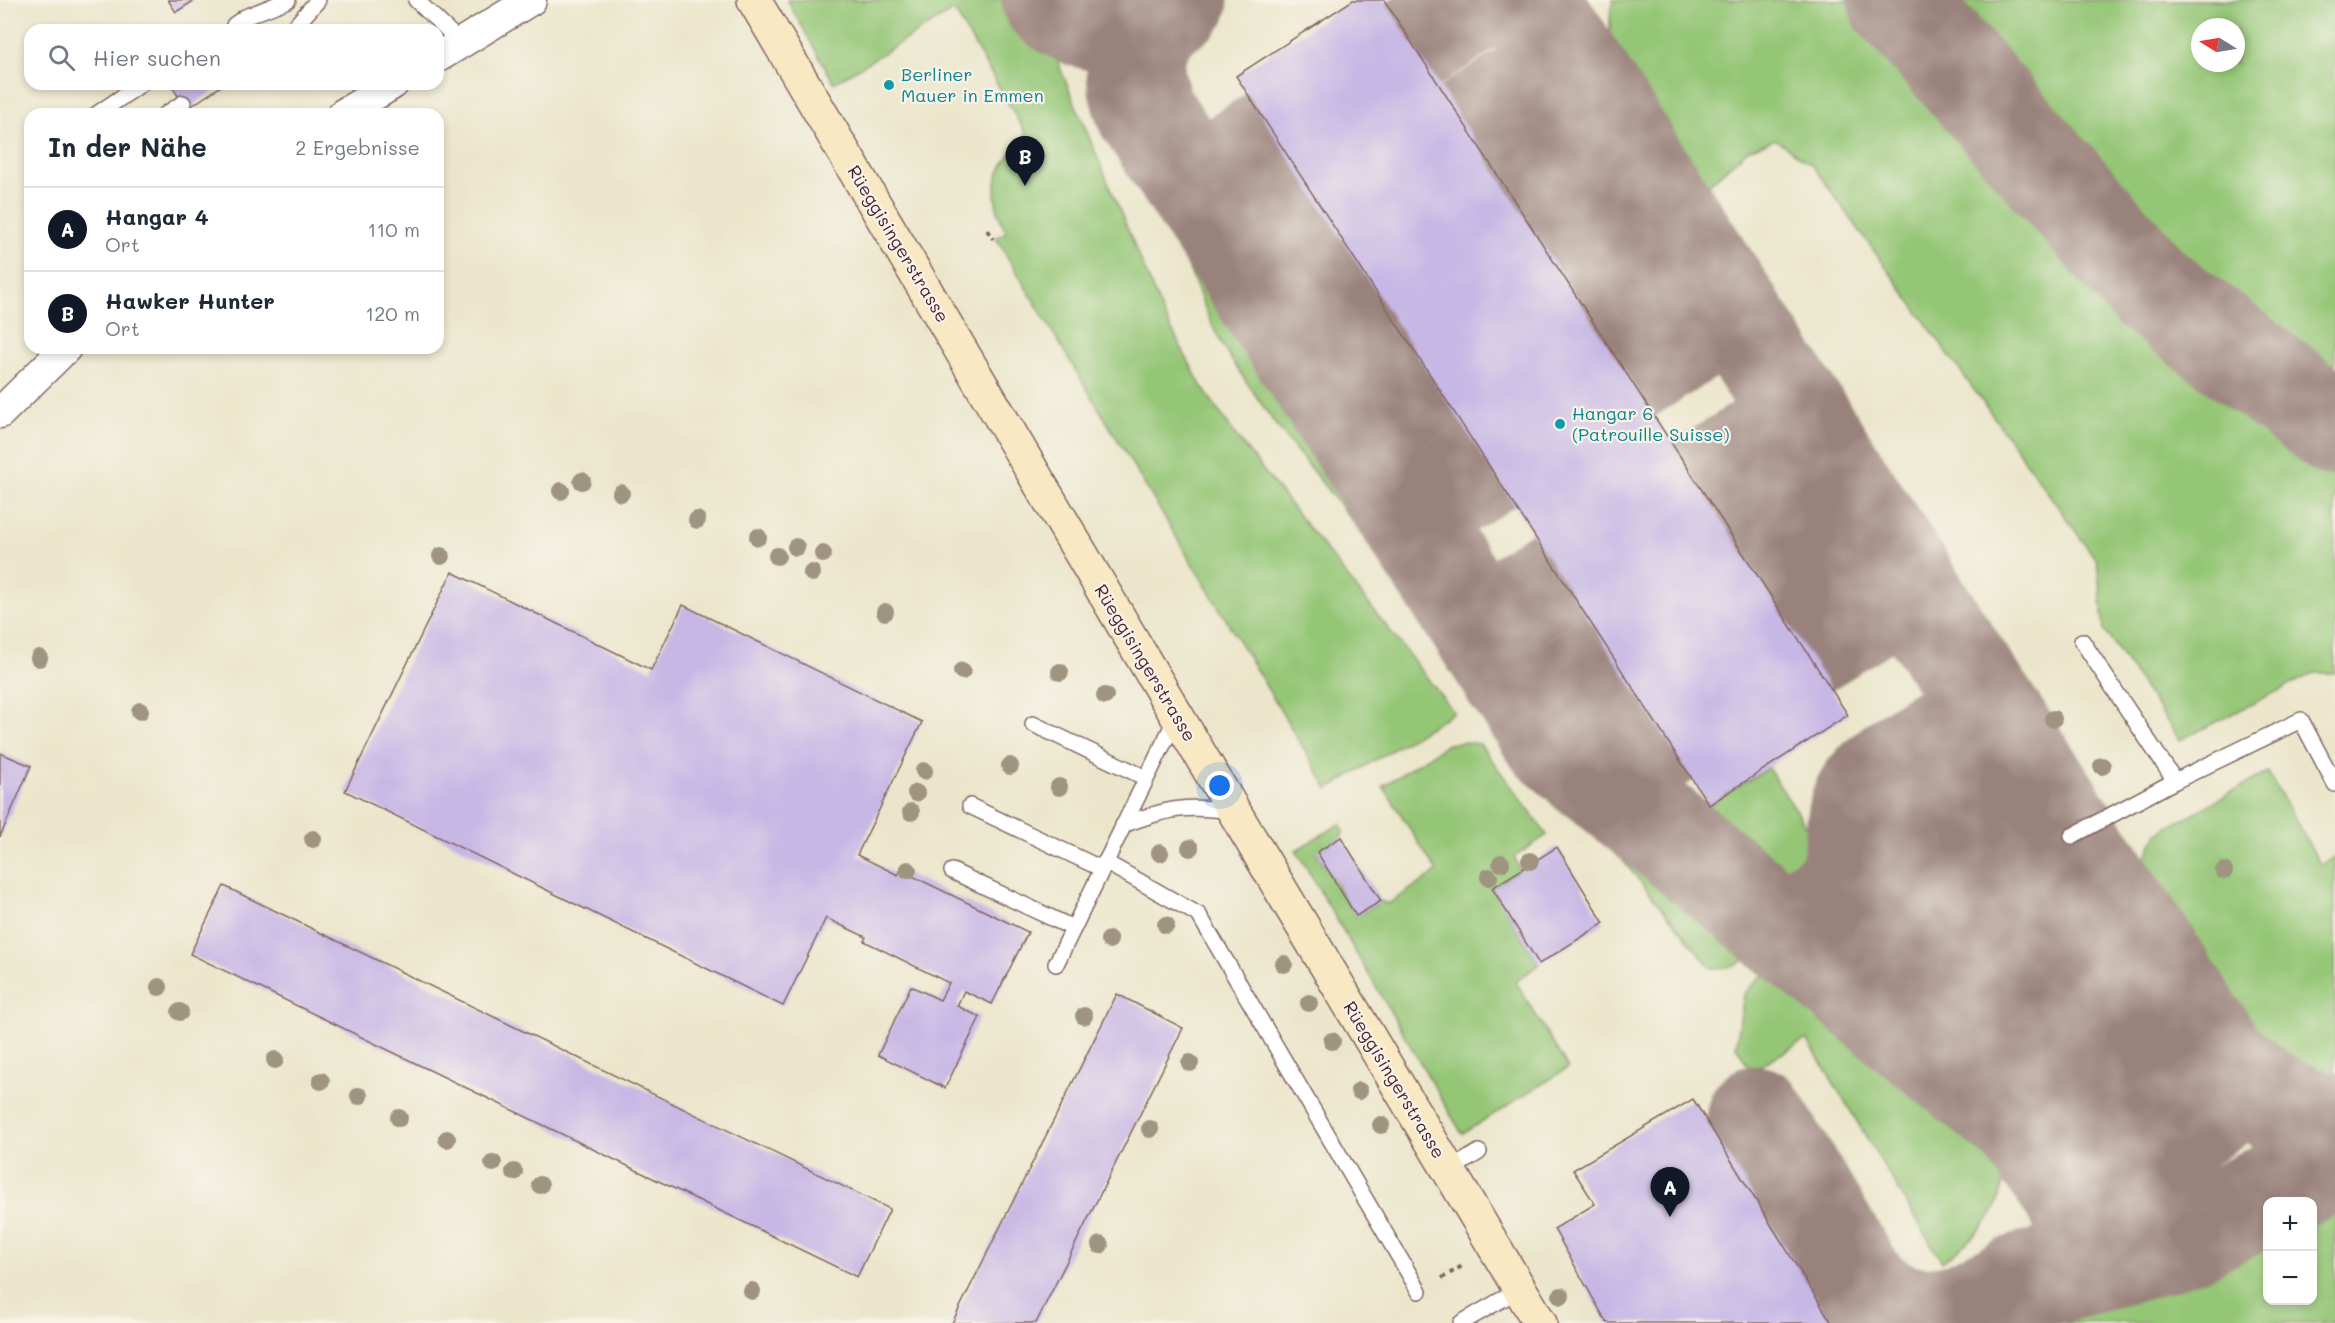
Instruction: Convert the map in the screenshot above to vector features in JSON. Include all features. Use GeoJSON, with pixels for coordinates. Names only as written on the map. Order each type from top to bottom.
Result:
{"type":"FeatureCollection","features":[{"type":"Feature","properties":{"kind":"main road","name":"Rüeggisingerstrasse"},"geometry":{"type":"LineString","coordinates":[[754,0],[1176,716],[1540,1323]]}},
{"type":"Feature","properties":{"kind":"street"},"geometry":{"type":"LineString","coordinates":[[449,50],[531,0]]}},
{"type":"Feature","properties":{"kind":"street"},"geometry":{"type":"LineString","coordinates":[[353,108],[383,90]]}},
{"type":"Feature","properties":{"kind":"street"},"geometry":{"type":"LineString","coordinates":[[0,413],[60,354]]}},
{"type":"Feature","properties":{"kind":"lane"},"geometry":{"type":"LineString","coordinates":[[236,24],[288,0]]}},
{"type":"Feature","properties":{"kind":"lane"},"geometry":{"type":"LineString","coordinates":[[297,24],[318,0]]}},
{"type":"Feature","properties":{"kind":"lane"},"geometry":{"type":"LineString","coordinates":[[416,0],[432,24]]}},
{"type":"Feature","properties":{"kind":"lane"},"geometry":{"type":"LineString","coordinates":[[106,108],[132,90]]}},
{"type":"Feature","properties":{"kind":"lane"},"geometry":{"type":"LineString","coordinates":[[175,108],[183,103]]}},
{"type":"Feature","properties":{"kind":"lane"},"geometry":{"type":"LineString","coordinates":[[2082,641],[2175,781]]}},
{"type":"Feature","properties":{"kind":"lane"},"geometry":{"type":"LineString","coordinates":[[1056,964],[1176,716]]}},
{"type":"Feature","properties":{"kind":"lane"},"geometry":{"type":"LineString","coordinates":[[2072,836],[2175,781],[2301,720],[2335,784]]}},
{"type":"Feature","properties":{"kind":"lane"},"geometry":{"type":"LineString","coordinates":[[1034,724],[1146,778]]}},
{"type":"Feature","properties":{"kind":"lane"},"geometry":{"type":"LineString","coordinates":[[970,806],[1104,866],[1199,915],[1419,1291]]}},
{"type":"Feature","properties":{"kind":"lane"},"geometry":{"type":"LineString","coordinates":[[1123,825],[1166,809],[1202,807],[1233,811]]}},
{"type":"Feature","properties":{"kind":"lane"},"geometry":{"type":"LineString","coordinates":[[952,871],[1073,928]]}},
{"type":"Feature","properties":{"kind":"lane"},"geometry":{"type":"LineString","coordinates":[[1449,1171],[1479,1152]]}},
{"type":"Feature","properties":{"kind":"lane"},"geometry":{"type":"LineString","coordinates":[[1461,1323],[1520,1289]]}},
{"type":"Feature","properties":{"kind":"path"},"geometry":{"type":"LineString","coordinates":[[987,230],[993,239]]}},
{"type":"Feature","properties":{"kind":"path"},"geometry":{"type":"LineString","coordinates":[[1419,1291],[1466,1264]]}},
{"type":"Feature","properties":{"kind":"green space"},"geometry":{"type":"Polygon","coordinates":[[[787,0],[1009,0],[1055,56],[1162,311],[1202,387],[1237,437],[1454,712],[1328,789],[996,238],[1006,232],[996,204],[997,180],[1007,158],[1027,135],[954,10],[834,83],[787,0]]]}},
{"type":"Feature","properties":{"kind":"green space"},"geometry":{"type":"Polygon","coordinates":[[[1613,0],[1856,0],[2141,320],[2335,464],[2335,673],[2314,673],[2180,740],[2104,630],[2097,561],[1813,166],[1775,139],[1749,149],[1698,194],[1619,78],[1610,45],[1610,17],[1613,0]]]}},
{"type":"Feature","properties":{"kind":"green space"},"geometry":{"type":"Polygon","coordinates":[[[1936,0],[2335,0],[2335,393],[2222,310],[2156,249],[1936,0]]]}},
{"type":"Feature","properties":{"kind":"green space"},"geometry":{"type":"Polygon","coordinates":[[[1151,170],[1257,338],[1472,666],[1469,668],[1273,421],[1227,353],[1212,325],[1149,171],[1151,170]]]}},
{"type":"Feature","properties":{"kind":"green space"},"geometry":{"type":"Polygon","coordinates":[[[1463,742],[1480,744],[1547,835],[1514,857],[1520,870],[1492,888],[1539,964],[1516,982],[1568,1068],[1462,1134],[1296,850],[1340,824],[1344,831],[1341,837],[1317,853],[1356,916],[1381,901],[1388,904],[1437,872],[1383,786],[1448,744],[1463,742]]]}},
{"type":"Feature","properties":{"kind":"green space"},"geometry":{"type":"Polygon","coordinates":[[[1768,768],[1818,844],[1821,853],[1822,858],[1818,868],[1806,878],[1792,884],[1777,885],[1764,880],[1718,841],[1707,822],[1709,805],[1768,768]]]}},
{"type":"Feature","properties":{"kind":"green space"},"geometry":{"type":"Polygon","coordinates":[[[2268,772],[2321,865],[2335,857],[2335,1073],[2318,1071],[2272,1049],[2234,1025],[2193,966],[2154,901],[2143,861],[2159,832],[2268,772]]]}},
{"type":"Feature","properties":{"kind":"green space"},"geometry":{"type":"Polygon","coordinates":[[[1628,845],[1641,849],[1763,949],[1732,966],[1711,968],[1619,856],[1619,851],[1628,845]]]}},
{"type":"Feature","properties":{"kind":"green space"},"geometry":{"type":"Polygon","coordinates":[[[1782,965],[2003,1144],[2005,1165],[2003,1183],[1992,1213],[1972,1238],[1942,1262],[1807,1039],[1751,1071],[1736,1046],[1744,994],[1759,978],[1782,965]]]}},
{"type":"Feature","properties":{"kind":"green space"},"geometry":{"type":"Polygon","coordinates":[[[2335,1193],[2335,1323],[2064,1323],[2263,1228],[2263,1305],[2317,1305],[2317,1202],[2335,1193]]]}},
{"type":"Feature","properties":{"kind":"building"},"geometry":{"type":"Polygon","coordinates":[[[168,0],[195,0],[176,12],[168,0]]]}},
{"type":"Feature","properties":{"kind":"building","name":"Hangar 6 (Patrouille Suisse)"},"geometry":{"type":"Polygon","coordinates":[[[1353,0],[1384,0],[1848,715],[1709,805],[1236,76],[1353,0]]]}},
{"type":"Feature","properties":{"kind":"building"},"geometry":{"type":"Polygon","coordinates":[[[174,90],[215,90],[188,108],[174,90]]]}},
{"type":"Feature","properties":{"kind":"building"},"geometry":{"type":"Polygon","coordinates":[[[452,572],[651,670],[683,605],[922,722],[857,855],[898,875],[900,870],[1028,932],[992,1004],[964,991],[957,1006],[980,1017],[945,1088],[878,1055],[911,986],[940,1000],[949,983],[864,941],[866,937],[826,918],[783,1006],[345,791],[452,572]]]}},
{"type":"Feature","properties":{"kind":"building"},"geometry":{"type":"Polygon","coordinates":[[[0,753],[31,766],[0,837],[0,753]]]}},
{"type":"Feature","properties":{"kind":"building"},"geometry":{"type":"Polygon","coordinates":[[[1341,837],[1381,901],[1356,916],[1317,852],[1341,837]]]}},
{"type":"Feature","properties":{"kind":"building"},"geometry":{"type":"Polygon","coordinates":[[[1557,847],[1604,923],[1539,964],[1492,888],[1557,847]]]}},
{"type":"Feature","properties":{"kind":"building"},"geometry":{"type":"Polygon","coordinates":[[[224,886],[890,1209],[857,1277],[190,954],[224,886]]]}},
{"type":"Feature","properties":{"kind":"building"},"geometry":{"type":"Polygon","coordinates":[[[1117,994],[1183,1028],[1036,1323],[952,1323],[1117,994]]]}},
{"type":"Feature","properties":{"kind":"building"},"geometry":{"type":"Polygon","coordinates":[[[1693,1099],[1832,1323],[1607,1323],[1554,1229],[1595,1204],[1573,1170],[1693,1099]]]}},
{"type":"Feature","properties":{"kind":"taxiway"},"geometry":{"type":"LineString","coordinates":[[1051,0],[1077,16],[1107,23],[1137,21],[1165,9]]}},
{"type":"Feature","properties":{"kind":"taxiway"},"geometry":{"type":"LineString","coordinates":[[1179,0],[1152,23],[1143,35],[1138,48],[1136,77],[1145,111],[1554,741],[2021,1123],[2102,1236],[2117,1245],[2145,1249]]}},
{"type":"Feature","properties":{"kind":"taxiway"},"geometry":{"type":"LineString","coordinates":[[1175,157],[1190,170],[1214,173],[1480,0]]}},
{"type":"Feature","properties":{"kind":"taxiway"},"geometry":{"type":"LineString","coordinates":[[1531,0],[1963,670],[2219,1059],[2244,1082],[2272,1100],[2302,1115],[2335,1123]]}},
{"type":"Feature","properties":{"kind":"taxiway"},"geometry":{"type":"LineString","coordinates":[[1897,0],[2153,290],[2335,427]]}},
{"type":"Feature","properties":{"kind":"taxiway"},"geometry":{"type":"LineString","coordinates":[[1228,239],[1236,247],[1246,252],[1261,256],[1267,255],[1529,88],[1546,65],[1551,32]]}},
{"type":"Feature","properties":{"kind":"taxiway"},"geometry":{"type":"LineString","coordinates":[[1281,321],[1297,335],[1320,338],[1579,173],[1594,158],[1599,149],[1606,127],[1604,114]]}},
{"type":"Feature","properties":{"kind":"taxiway"},"geometry":{"type":"LineString","coordinates":[[1335,404],[1353,418],[1363,421],[1374,420],[1637,253],[1655,229],[1658,198]]}},
{"type":"Feature","properties":{"kind":"taxiway"},"geometry":{"type":"LineString","coordinates":[[1389,488],[1411,503],[1428,503],[1694,333],[1711,304],[1712,290],[1709,276]]}},
{"type":"Feature","properties":{"kind":"taxiway"},"geometry":{"type":"LineString","coordinates":[[1460,597],[1470,606],[1481,611],[1493,612],[1506,608],[1763,442],[1774,429],[1780,416],[1782,401],[1779,385]]}},
{"type":"Feature","properties":{"kind":"taxiway"},"geometry":{"type":"LineString","coordinates":[[1512,679],[1523,688],[1541,695],[1560,691],[1815,526],[1831,500],[1834,485],[1832,468]]}},
{"type":"Feature","properties":{"kind":"taxiway"},"geometry":{"type":"LineString","coordinates":[[1587,770],[1600,776],[1614,773],[1869,608],[1883,587],[1887,572],[1883,547]]}},
{"type":"Feature","properties":{"kind":"taxiway"},"geometry":{"type":"LineString","coordinates":[[1834,896],[1849,873],[1856,821],[1860,804],[1867,791],[1909,754],[1973,714],[1977,707],[1978,694]]}},
{"type":"Feature","properties":{"kind":"taxiway"},"geometry":{"type":"LineString","coordinates":[[1782,929],[2013,778],[2020,766],[2016,752]]}},
{"type":"Feature","properties":{"kind":"taxiway"},"geometry":{"type":"LineString","coordinates":[[1847,980],[2051,845],[2062,832],[2059,817]]}},
{"type":"Feature","properties":{"kind":"taxiway"},"geometry":{"type":"LineString","coordinates":[[1909,1032],[2096,908],[2103,894],[2099,877]]}},
{"type":"Feature","properties":{"kind":"taxiway"},"geometry":{"type":"LineString","coordinates":[[1970,1082],[2140,972],[2147,961],[2146,948]]}},
{"type":"Feature","properties":{"kind":"taxiway"},"geometry":{"type":"LineString","coordinates":[[2030,1134],[2181,1035],[2188,1025],[2187,1011]]}},
{"type":"Feature","properties":{"kind":"taxiway"},"geometry":{"type":"LineString","coordinates":[[2074,1199],[2222,1101],[2229,1089],[2225,1069],[2219,1059]]}},
{"type":"Feature","properties":{"kind":"taxiway"},"geometry":{"type":"LineString","coordinates":[[1756,1115],[1857,1283],[1879,1302],[1904,1313],[1930,1316],[1959,1312]]}},
{"type":"Feature","properties":{"kind":"taxiway"},"geometry":{"type":"LineString","coordinates":[[1939,1323],[2019,1284],[2145,1249],[2191,1233],[2335,1160]]}},
{"type":"Feature","properties":{"kind":"place","name":"Berliner Mauer in Emmen"},"geometry":{"type":"Point","coordinates":[889,85]}},
{"type":"Feature","properties":{"kind":"place","name":"Hawker Hunter"},"geometry":{"type":"Point","coordinates":[1025,186]}},
{"type":"Feature","properties":{"kind":"place","name":"Hangar 6 (Patrouille Suisse)"},"geometry":{"type":"Point","coordinates":[1560,424]}},
{"type":"Feature","properties":{"kind":"place","name":"Hangar 4"},"geometry":{"type":"Point","coordinates":[1670,1217]}}]}
